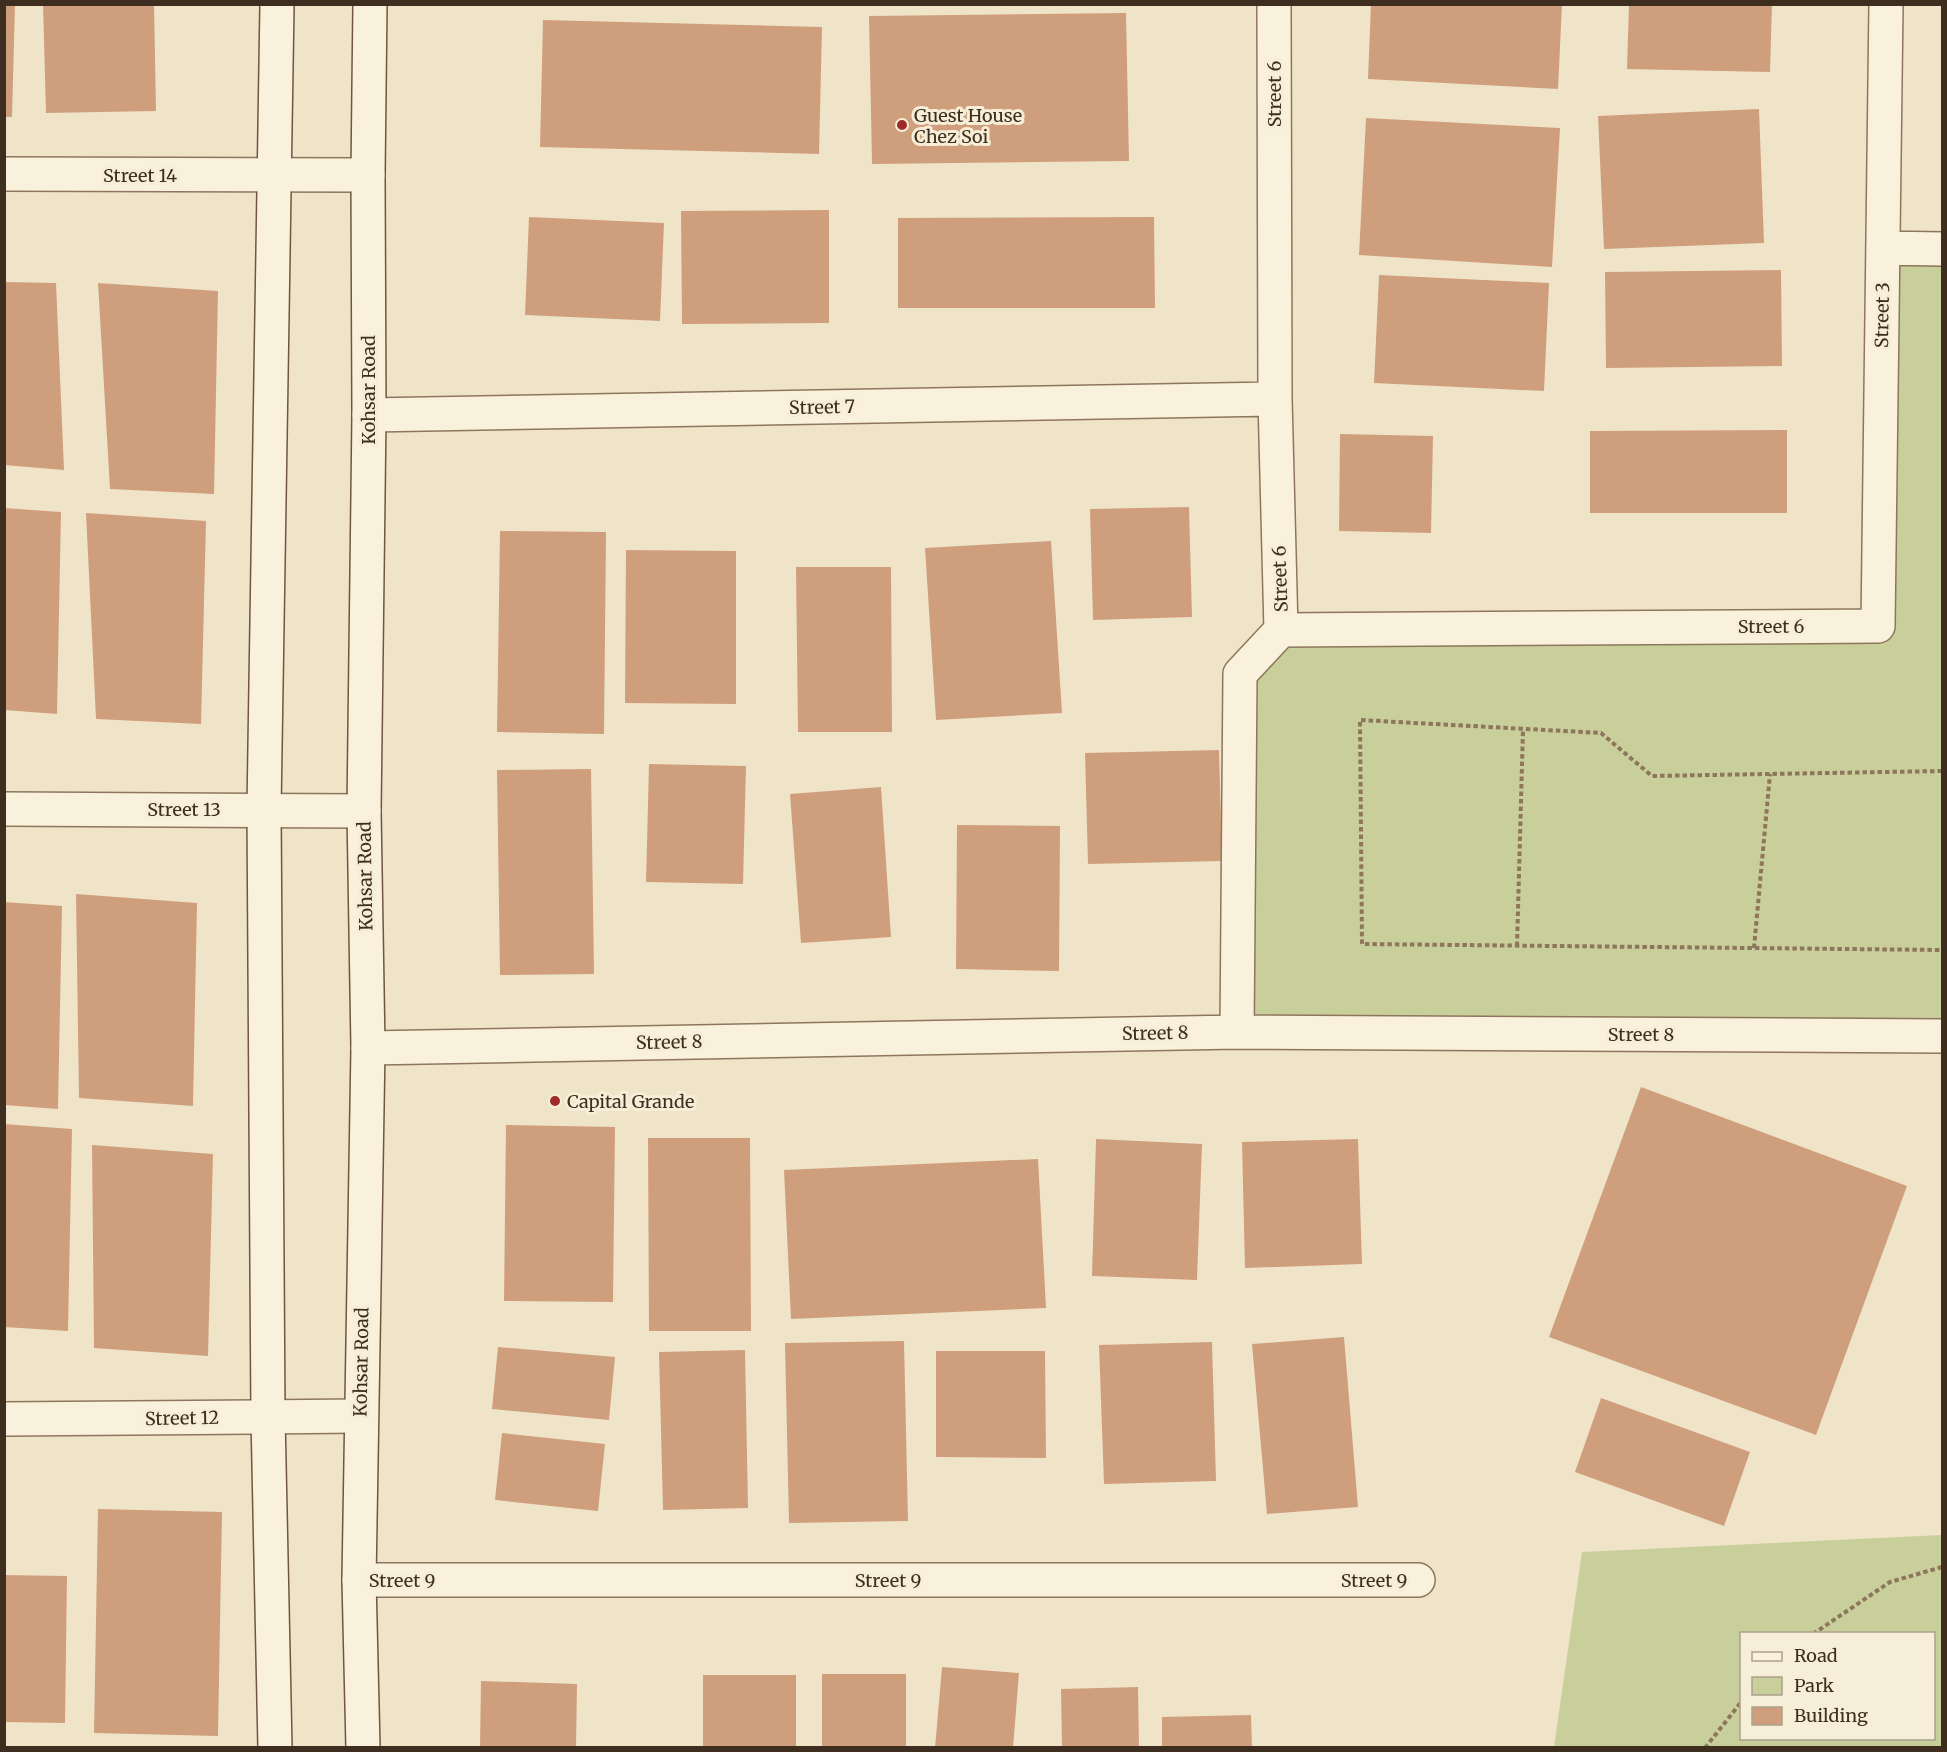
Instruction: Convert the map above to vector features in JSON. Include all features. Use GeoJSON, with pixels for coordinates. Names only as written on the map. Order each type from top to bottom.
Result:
{"type":"FeatureCollection","features":[{"type":"Feature","properties":{"kind":"street"},"geometry":{"type":"LineString","coordinates":[[275,1748],[268,1417],[264,809],[277,4]]}},
{"type":"Feature","properties":{"kind":"street","name":"Kohsar Road"},"geometry":{"type":"LineString","coordinates":[[363,1748],[358,1580],[368,1048],[364,811],[369,415],[370,4]]}},
{"type":"Feature","properties":{"kind":"street","name":"Street 6"},"geometry":{"type":"LineString","coordinates":[[1274,4],[1275,399],[1281,630],[1878,626]]}},
{"type":"Feature","properties":{"kind":"street","name":"Street 3"},"geometry":{"type":"LineString","coordinates":[[1878,626],[1886,4]]}},
{"type":"Feature","properties":{"kind":"street","name":"Street 14"},"geometry":{"type":"LineString","coordinates":[[4,174],[368,175]]}},
{"type":"Feature","properties":{"kind":"street"},"geometry":{"type":"LineString","coordinates":[[1883,248],[1942,249]]}},
{"type":"Feature","properties":{"kind":"street","name":"Street 7"},"geometry":{"type":"LineString","coordinates":[[369,415],[1275,399]]}},
{"type":"Feature","properties":{"kind":"street"},"geometry":{"type":"LineString","coordinates":[[1237,1032],[1240,674],[1281,630]]}},
{"type":"Feature","properties":{"kind":"street","name":"Street 13"},"geometry":{"type":"LineString","coordinates":[[4,809],[364,811]]}},
{"type":"Feature","properties":{"kind":"street","name":"Street 8"},"geometry":{"type":"LineString","coordinates":[[368,1048],[1237,1032],[1942,1036]]}},
{"type":"Feature","properties":{"kind":"street","name":"Street 12"},"geometry":{"type":"LineString","coordinates":[[4,1419],[360,1416]]}},
{"type":"Feature","properties":{"kind":"street","name":"Street 9"},"geometry":{"type":"LineString","coordinates":[[358,1580],[1418,1580]]}},
{"type":"Feature","properties":{"kind":"path"},"geometry":{"type":"LineString","coordinates":[[1942,771],[1652,776],[1601,733],[1360,720],[1362,944],[1942,950]]}},
{"type":"Feature","properties":{"kind":"path"},"geometry":{"type":"LineString","coordinates":[[1517,946],[1523,729]]}},
{"type":"Feature","properties":{"kind":"path"},"geometry":{"type":"LineString","coordinates":[[1754,948],[1770,774]]}},
{"type":"Feature","properties":{"kind":"path"},"geometry":{"type":"LineString","coordinates":[[1816,1632],[1890,1582],[1942,1567]]}},
{"type":"Feature","properties":{"kind":"path"},"geometry":{"type":"LineString","coordinates":[[1705,1748],[1740,1704]]}},
{"type":"Feature","properties":{"kind":"green space"},"geometry":{"type":"Polygon","coordinates":[[[1883,248],[1942,249],[1942,1036],[1237,1032],[1240,674],[1281,630],[1878,626],[1883,248]]]}},
{"type":"Feature","properties":{"kind":"green space"},"geometry":{"type":"Polygon","coordinates":[[[1942,1535],[1942,1747],[1554,1747],[1582,1552],[1942,1535]]]}},
{"type":"Feature","properties":{"kind":"building"},"geometry":{"type":"Polygon","coordinates":[[[4,4],[15,4],[12,117],[4,117],[4,4]]]}},
{"type":"Feature","properties":{"kind":"building"},"geometry":{"type":"Polygon","coordinates":[[[43,4],[154,4],[156,111],[46,113],[43,4]]]}},
{"type":"Feature","properties":{"kind":"building"},"geometry":{"type":"Polygon","coordinates":[[[1371,4],[1562,4],[1558,89],[1368,79],[1371,4]]]}},
{"type":"Feature","properties":{"kind":"building"},"geometry":{"type":"Polygon","coordinates":[[[1629,4],[1772,4],[1770,72],[1627,69],[1629,4]]]}},
{"type":"Feature","properties":{"kind":"building"},"geometry":{"type":"Polygon","coordinates":[[[1126,13],[1129,161],[872,164],[869,16],[1126,13]]]}},
{"type":"Feature","properties":{"kind":"building"},"geometry":{"type":"Polygon","coordinates":[[[543,20],[822,27],[819,154],[540,147],[543,20]]]}},
{"type":"Feature","properties":{"kind":"building"},"geometry":{"type":"Polygon","coordinates":[[[1759,109],[1764,243],[1604,249],[1598,116],[1759,109]]]}},
{"type":"Feature","properties":{"kind":"building"},"geometry":{"type":"Polygon","coordinates":[[[1366,118],[1560,128],[1552,267],[1359,255],[1366,118]]]}},
{"type":"Feature","properties":{"kind":"building"},"geometry":{"type":"Polygon","coordinates":[[[829,210],[829,323],[682,324],[681,211],[829,210]]]}},
{"type":"Feature","properties":{"kind":"building"},"geometry":{"type":"Polygon","coordinates":[[[529,217],[664,223],[660,321],[525,315],[529,217]]]}},
{"type":"Feature","properties":{"kind":"building"},"geometry":{"type":"Polygon","coordinates":[[[1154,217],[1155,308],[898,308],[898,218],[1154,217]]]}},
{"type":"Feature","properties":{"kind":"building"},"geometry":{"type":"Polygon","coordinates":[[[1781,270],[1782,366],[1606,368],[1605,272],[1781,270]]]}},
{"type":"Feature","properties":{"kind":"building"},"geometry":{"type":"Polygon","coordinates":[[[1379,275],[1549,283],[1544,391],[1374,383],[1379,275]]]}},
{"type":"Feature","properties":{"kind":"building"},"geometry":{"type":"Polygon","coordinates":[[[4,282],[56,283],[64,470],[4,465],[4,282]]]}},
{"type":"Feature","properties":{"kind":"building"},"geometry":{"type":"Polygon","coordinates":[[[98,283],[218,291],[214,494],[110,489],[98,283]]]}},
{"type":"Feature","properties":{"kind":"building"},"geometry":{"type":"Polygon","coordinates":[[[1787,430],[1787,513],[1590,513],[1590,431],[1787,430]]]}},
{"type":"Feature","properties":{"kind":"building"},"geometry":{"type":"Polygon","coordinates":[[[1340,434],[1433,436],[1431,533],[1339,531],[1340,434]]]}},
{"type":"Feature","properties":{"kind":"building"},"geometry":{"type":"Polygon","coordinates":[[[1189,507],[1192,617],[1093,620],[1090,509],[1189,507]]]}},
{"type":"Feature","properties":{"kind":"building"},"geometry":{"type":"Polygon","coordinates":[[[4,508],[61,512],[57,714],[4,710],[4,508]]]}},
{"type":"Feature","properties":{"kind":"building"},"geometry":{"type":"Polygon","coordinates":[[[86,513],[206,521],[201,724],[96,719],[86,513]]]}},
{"type":"Feature","properties":{"kind":"building"},"geometry":{"type":"Polygon","coordinates":[[[500,531],[606,532],[604,734],[497,732],[500,531]]]}},
{"type":"Feature","properties":{"kind":"building"},"geometry":{"type":"Polygon","coordinates":[[[1051,541],[1062,713],[936,720],[925,548],[1051,541]]]}},
{"type":"Feature","properties":{"kind":"building"},"geometry":{"type":"Polygon","coordinates":[[[626,550],[736,551],[736,704],[625,703],[626,550]]]}},
{"type":"Feature","properties":{"kind":"building"},"geometry":{"type":"Polygon","coordinates":[[[796,567],[891,567],[892,732],[798,732],[796,567]]]}},
{"type":"Feature","properties":{"kind":"building"},"geometry":{"type":"Polygon","coordinates":[[[1219,750],[1222,861],[1088,864],[1085,753],[1219,750]]]}},
{"type":"Feature","properties":{"kind":"building"},"geometry":{"type":"Polygon","coordinates":[[[649,764],[746,766],[743,884],[646,882],[649,764]]]}},
{"type":"Feature","properties":{"kind":"building"},"geometry":{"type":"Polygon","coordinates":[[[591,769],[594,974],[500,975],[497,770],[591,769]]]}},
{"type":"Feature","properties":{"kind":"building"},"geometry":{"type":"Polygon","coordinates":[[[881,787],[891,937],[801,943],[790,794],[881,787]]]}},
{"type":"Feature","properties":{"kind":"building"},"geometry":{"type":"Polygon","coordinates":[[[957,825],[1060,826],[1059,971],[956,969],[957,825]]]}},
{"type":"Feature","properties":{"kind":"building"},"geometry":{"type":"Polygon","coordinates":[[[76,894],[197,903],[193,1106],[79,1098],[76,894]]]}},
{"type":"Feature","properties":{"kind":"building"},"geometry":{"type":"Polygon","coordinates":[[[4,902],[62,906],[58,1109],[4,1105],[4,902]]]}},
{"type":"Feature","properties":{"kind":"building"},"geometry":{"type":"Polygon","coordinates":[[[1641,1087],[1907,1186],[1816,1435],[1549,1337],[1641,1087]]]}},
{"type":"Feature","properties":{"kind":"building"},"geometry":{"type":"Polygon","coordinates":[[[4,1124],[72,1129],[68,1331],[4,1327],[4,1124]]]}},
{"type":"Feature","properties":{"kind":"building"},"geometry":{"type":"Polygon","coordinates":[[[506,1125],[615,1127],[613,1302],[504,1301],[506,1125]]]}},
{"type":"Feature","properties":{"kind":"building"},"geometry":{"type":"Polygon","coordinates":[[[648,1138],[750,1138],[751,1331],[649,1331],[648,1138]]]}},
{"type":"Feature","properties":{"kind":"building"},"geometry":{"type":"Polygon","coordinates":[[[1096,1139],[1202,1144],[1197,1280],[1092,1276],[1096,1139]]]}},
{"type":"Feature","properties":{"kind":"building"},"geometry":{"type":"Polygon","coordinates":[[[1358,1139],[1362,1264],[1245,1268],[1242,1142],[1358,1139]]]}},
{"type":"Feature","properties":{"kind":"building"},"geometry":{"type":"Polygon","coordinates":[[[92,1145],[213,1154],[208,1356],[94,1348],[92,1145]]]}},
{"type":"Feature","properties":{"kind":"building"},"geometry":{"type":"Polygon","coordinates":[[[1038,1159],[1046,1308],[791,1319],[784,1170],[1038,1159]]]}},
{"type":"Feature","properties":{"kind":"building"},"geometry":{"type":"Polygon","coordinates":[[[1344,1337],[1358,1507],[1267,1514],[1252,1344],[1344,1337]]]}},
{"type":"Feature","properties":{"kind":"building"},"geometry":{"type":"Polygon","coordinates":[[[904,1341],[908,1521],[789,1523],[785,1343],[904,1341]]]}},
{"type":"Feature","properties":{"kind":"building"},"geometry":{"type":"Polygon","coordinates":[[[1212,1342],[1216,1481],[1104,1484],[1099,1345],[1212,1342]]]}},
{"type":"Feature","properties":{"kind":"building"},"geometry":{"type":"Polygon","coordinates":[[[498,1347],[615,1357],[609,1420],[492,1409],[498,1347]]]}},
{"type":"Feature","properties":{"kind":"building"},"geometry":{"type":"Polygon","coordinates":[[[745,1350],[748,1508],[663,1510],[659,1352],[745,1350]]]}},
{"type":"Feature","properties":{"kind":"building"},"geometry":{"type":"Polygon","coordinates":[[[936,1351],[1045,1351],[1046,1458],[936,1457],[936,1351]]]}},
{"type":"Feature","properties":{"kind":"building"},"geometry":{"type":"Polygon","coordinates":[[[1601,1398],[1750,1452],[1724,1526],[1575,1472],[1601,1398]]]}},
{"type":"Feature","properties":{"kind":"building"},"geometry":{"type":"Polygon","coordinates":[[[502,1433],[605,1444],[598,1511],[495,1500],[502,1433]]]}},
{"type":"Feature","properties":{"kind":"building"},"geometry":{"type":"Polygon","coordinates":[[[98,1509],[222,1512],[218,1736],[94,1733],[98,1509]]]}},
{"type":"Feature","properties":{"kind":"building"},"geometry":{"type":"Polygon","coordinates":[[[4,1575],[67,1576],[65,1723],[4,1722],[4,1575]]]}},
{"type":"Feature","properties":{"kind":"building"},"geometry":{"type":"Polygon","coordinates":[[[942,1667],[1019,1673],[1013,1748],[935,1748],[942,1667]]]}},
{"type":"Feature","properties":{"kind":"building"},"geometry":{"type":"Polygon","coordinates":[[[822,1674],[906,1674],[906,1748],[822,1748],[822,1674]]]}},
{"type":"Feature","properties":{"kind":"building"},"geometry":{"type":"Polygon","coordinates":[[[703,1675],[796,1675],[796,1748],[703,1748],[703,1675]]]}},
{"type":"Feature","properties":{"kind":"building"},"geometry":{"type":"Polygon","coordinates":[[[481,1681],[577,1684],[576,1748],[480,1748],[481,1681]]]}},
{"type":"Feature","properties":{"kind":"building"},"geometry":{"type":"Polygon","coordinates":[[[1138,1687],[1139,1748],[1062,1748],[1061,1689],[1138,1687]]]}},
{"type":"Feature","properties":{"kind":"building"},"geometry":{"type":"Polygon","coordinates":[[[1251,1715],[1252,1748],[1162,1748],[1162,1717],[1251,1715]]]}},
{"type":"Feature","properties":{"kind":"place","name":"Guest House Chez Soi"},"geometry":{"type":"Point","coordinates":[902,125]}},
{"type":"Feature","properties":{"kind":"place","name":"Capital Grande"},"geometry":{"type":"Point","coordinates":[555,1101]}}]}
